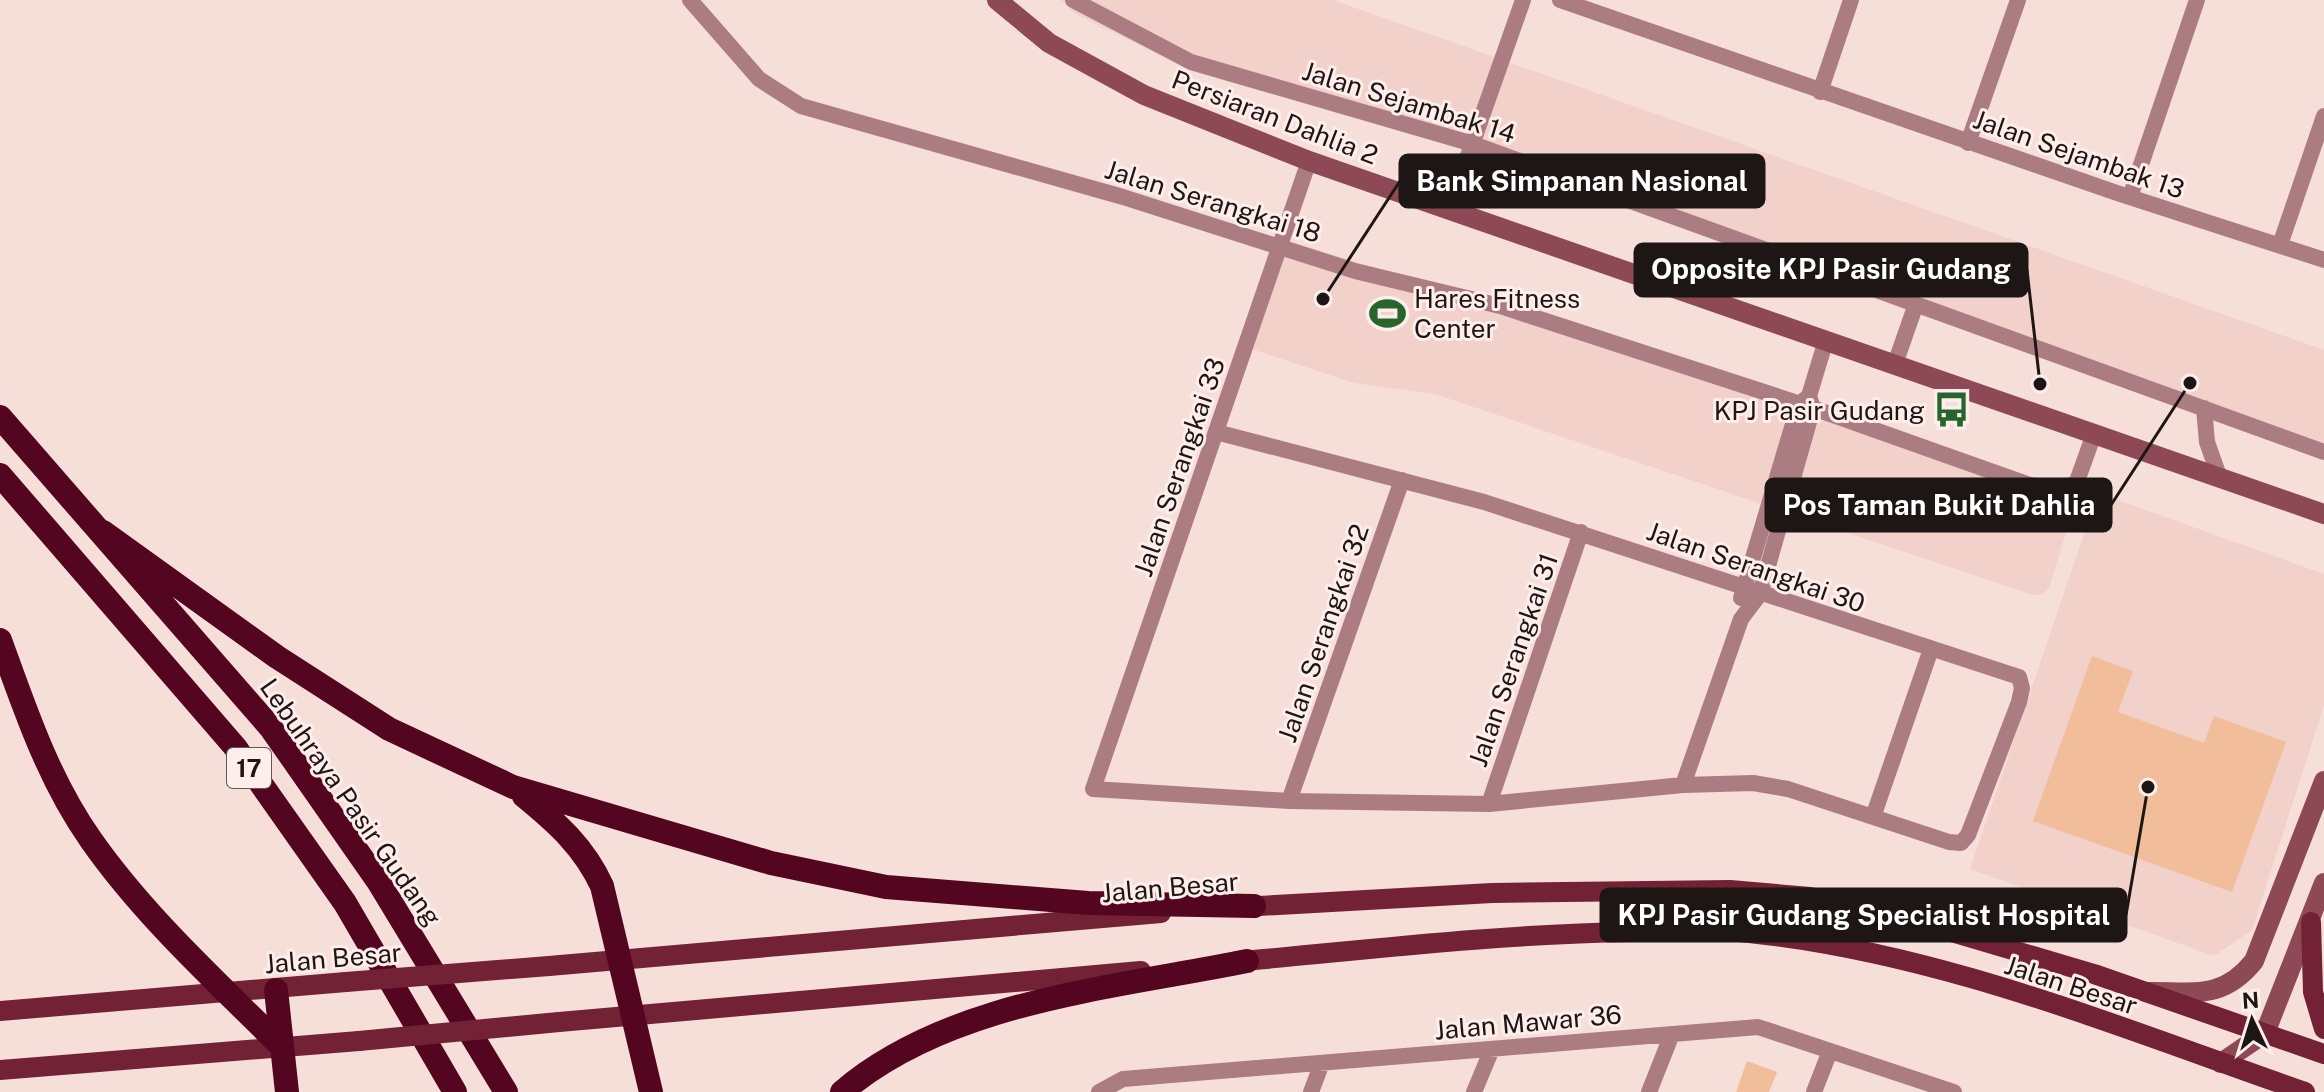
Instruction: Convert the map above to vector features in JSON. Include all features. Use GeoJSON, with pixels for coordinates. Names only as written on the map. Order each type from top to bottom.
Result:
{"type":"FeatureCollection","features":[{"type":"Feature","properties":{"kind":"highway","name":"Lebuhraya Pasir Gudang"},"geometry":{"type":"LineString","coordinates":[[0,417],[271,728],[378,881],[506,1092]]}},
{"type":"Feature","properties":{"kind":"highway","name":"17"},"geometry":{"type":"LineString","coordinates":[[0,475],[235,747],[345,903],[455,1092]]}},
{"type":"Feature","properties":{"kind":"highway"},"geometry":{"type":"LineString","coordinates":[[103,532],[277,657],[389,729],[513,787],[771,863],[886,887],[1001,898],[1254,906]]}},
{"type":"Feature","properties":{"kind":"highway"},"geometry":{"type":"LineString","coordinates":[[0,640],[47,764],[90,838],[137,901],[282,1047]]}},
{"type":"Feature","properties":{"kind":"highway"},"geometry":{"type":"LineString","coordinates":[[513,787],[565,829],[592,865],[602,886],[651,1092]]}},
{"type":"Feature","properties":{"kind":"highway"},"geometry":{"type":"LineString","coordinates":[[842,1092],[898,1052],[945,1029],[991,1013],[1247,961]]}},
{"type":"Feature","properties":{"kind":"highway"},"geometry":{"type":"LineString","coordinates":[[276,990],[287,1092]]}},
{"type":"Feature","properties":{"kind":"main road","name":"Jalan Besar"},"geometry":{"type":"LineString","coordinates":[[0,1011],[1254,906],[1492,893],[1730,890],[1810,897],[1927,924],[2146,992],[2324,1054]]}},
{"type":"Feature","properties":{"kind":"main road"},"geometry":{"type":"LineString","coordinates":[[2311,922],[2313,992],[2324,1029]]}},
{"type":"Feature","properties":{"kind":"main road","name":"Jalan Besar"},"geometry":{"type":"LineString","coordinates":[[0,1070],[634,1017],[1476,939],[1726,931],[1820,943],[1911,962],[2074,1012],[2305,1092]]}},
{"type":"Feature","properties":{"kind":"street","name":"Jalan Serangkai 18"},"geometry":{"type":"LineString","coordinates":[[690,0],[759,79],[801,106],[1123,197],[1419,289],[1500,306],[1807,403],[2030,485],[2052,489],[2076,484],[2094,434]]}},
{"type":"Feature","properties":{"kind":"street","name":"Persiaran Dahlia 2"},"geometry":{"type":"LineString","coordinates":[[997,0],[1049,43],[1144,95],[1309,161],[1450,207],[2324,514]]}},
{"type":"Feature","properties":{"kind":"street","name":"Jalan Sejambak 14"},"geometry":{"type":"LineString","coordinates":[[1073,0],[1191,62],[1473,144],[2324,452]]}},
{"type":"Feature","properties":{"kind":"street"},"geometry":{"type":"LineString","coordinates":[[1450,207],[1523,0]]}},
{"type":"Feature","properties":{"kind":"street","name":"Jalan Sejambak 13"},"geometry":{"type":"LineString","coordinates":[[1560,0],[1968,143],[2324,260]]}},
{"type":"Feature","properties":{"kind":"street"},"geometry":{"type":"LineString","coordinates":[[1820,92],[1851,0]]}},
{"type":"Feature","properties":{"kind":"street"},"geometry":{"type":"LineString","coordinates":[[1968,143],[2018,0]]}},
{"type":"Feature","properties":{"kind":"street"},"geometry":{"type":"LineString","coordinates":[[2130,197],[2197,0]]}},
{"type":"Feature","properties":{"kind":"street"},"geometry":{"type":"LineString","coordinates":[[2280,245],[2324,116]]}},
{"type":"Feature","properties":{"kind":"street","name":"Jalan Serangkai 33"},"geometry":{"type":"LineString","coordinates":[[1289,801],[1093,789],[1309,161]]}},
{"type":"Feature","properties":{"kind":"street"},"geometry":{"type":"LineString","coordinates":[[1895,364],[1916,304]]}},
{"type":"Feature","properties":{"kind":"street"},"geometry":{"type":"LineString","coordinates":[[1741,619],[1741,588],[1807,403],[1826,340]]}},
{"type":"Feature","properties":{"kind":"street"},"geometry":{"type":"LineString","coordinates":[[1683,785],[1741,619],[1760,594],[1807,403]]}},
{"type":"Feature","properties":{"kind":"street"},"geometry":{"type":"LineString","coordinates":[[2204,408],[2207,442],[2219,476]]}},
{"type":"Feature","properties":{"kind":"street","name":"Jalan Serangkai 30"},"geometry":{"type":"LineString","coordinates":[[1216,432],[1402,480],[1581,532],[1741,588],[2019,677],[2022,688],[2019,702],[1968,835],[1961,843],[1949,842],[1873,817]]}},
{"type":"Feature","properties":{"kind":"street","name":"Jalan Serangkai 32"},"geometry":{"type":"LineString","coordinates":[[1289,801],[1402,480]]}},
{"type":"Feature","properties":{"kind":"street","name":"Jalan Serangkai 31"},"geometry":{"type":"LineString","coordinates":[[1489,804],[1581,532]]}},
{"type":"Feature","properties":{"kind":"street"},"geometry":{"type":"LineString","coordinates":[[1289,801],[1489,804],[1683,785],[1753,783],[1788,789],[1873,817],[1931,649]]}},
{"type":"Feature","properties":{"kind":"street"},"geometry":{"type":"LineString","coordinates":[[2146,992],[2214,990],[2239,980],[2254,961],[2324,781]]}},
{"type":"Feature","properties":{"kind":"street"},"geometry":{"type":"LineString","coordinates":[[2221,1063],[2265,1033],[2324,883]]}},
{"type":"Feature","properties":{"kind":"street","name":"Jalan Mawar 36"},"geometry":{"type":"LineString","coordinates":[[1099,1092],[1123,1079],[1758,1027],[1954,1092]]}},
{"type":"Feature","properties":{"kind":"street"},"geometry":{"type":"LineString","coordinates":[[1649,1092],[1672,1034]]}},
{"type":"Feature","properties":{"kind":"street"},"geometry":{"type":"LineString","coordinates":[[1474,1092],[1492,1049]]}},
{"type":"Feature","properties":{"kind":"street"},"geometry":{"type":"LineString","coordinates":[[1814,1092],[1830,1051]]}},
{"type":"Feature","properties":{"kind":"street"},"geometry":{"type":"LineString","coordinates":[[1311,1092],[1322,1063]]}},
{"type":"Feature","properties":{"kind":"shaded area"},"geometry":{"type":"Polygon","coordinates":[[[1061,0],[1333,0],[2324,350],[2324,460],[1490,157],[1192,70],[1077,15],[1061,0]]]}},
{"type":"Feature","properties":{"kind":"shaded area"},"geometry":{"type":"Polygon","coordinates":[[[1289,241],[1417,281],[1480,293],[1573,321],[2078,493],[2049,588],[2042,595],[2033,595],[1435,394],[1354,383],[1252,349],[1289,241]]]}},
{"type":"Feature","properties":{"kind":"shaded area"},"geometry":{"type":"Polygon","coordinates":[[[2098,493],[2324,574],[2324,705],[2252,930],[2214,956],[1970,869],[2098,493]]]}},
{"type":"Feature","properties":{"kind":"building"},"geometry":{"type":"Polygon","coordinates":[[[2092,656],[2133,671],[2118,712],[2204,743],[2214,716],[2286,742],[2232,892],[2033,821],[2092,656]]]}},
{"type":"Feature","properties":{"kind":"building"},"geometry":{"type":"Polygon","coordinates":[[[1747,1061],[1777,1072],[1769,1092],[1736,1092],[1747,1061]]]}},
{"type":"Feature","properties":{"kind":"place","name":"Bank Simpanan Nasional"},"geometry":{"type":"Point","coordinates":[1323,299]}},
{"type":"Feature","properties":{"kind":"place","name":"Hares Fitness Center"},"geometry":{"type":"Point","coordinates":[1388,313]}},
{"type":"Feature","properties":{"kind":"place","name":"Pos Taman Bukit Dahlia"},"geometry":{"type":"Point","coordinates":[2190,383]}},
{"type":"Feature","properties":{"kind":"place","name":"Opposite KPJ Pasir Gudang"},"geometry":{"type":"Point","coordinates":[2040,384]}},
{"type":"Feature","properties":{"kind":"place","name":"KPJ Pasir Gudang"},"geometry":{"type":"Point","coordinates":[1951,410]}},
{"type":"Feature","properties":{"kind":"place","name":"KPJ Pasir Gudang Specialist Hospital"},"geometry":{"type":"Point","coordinates":[2148,787]}}]}
